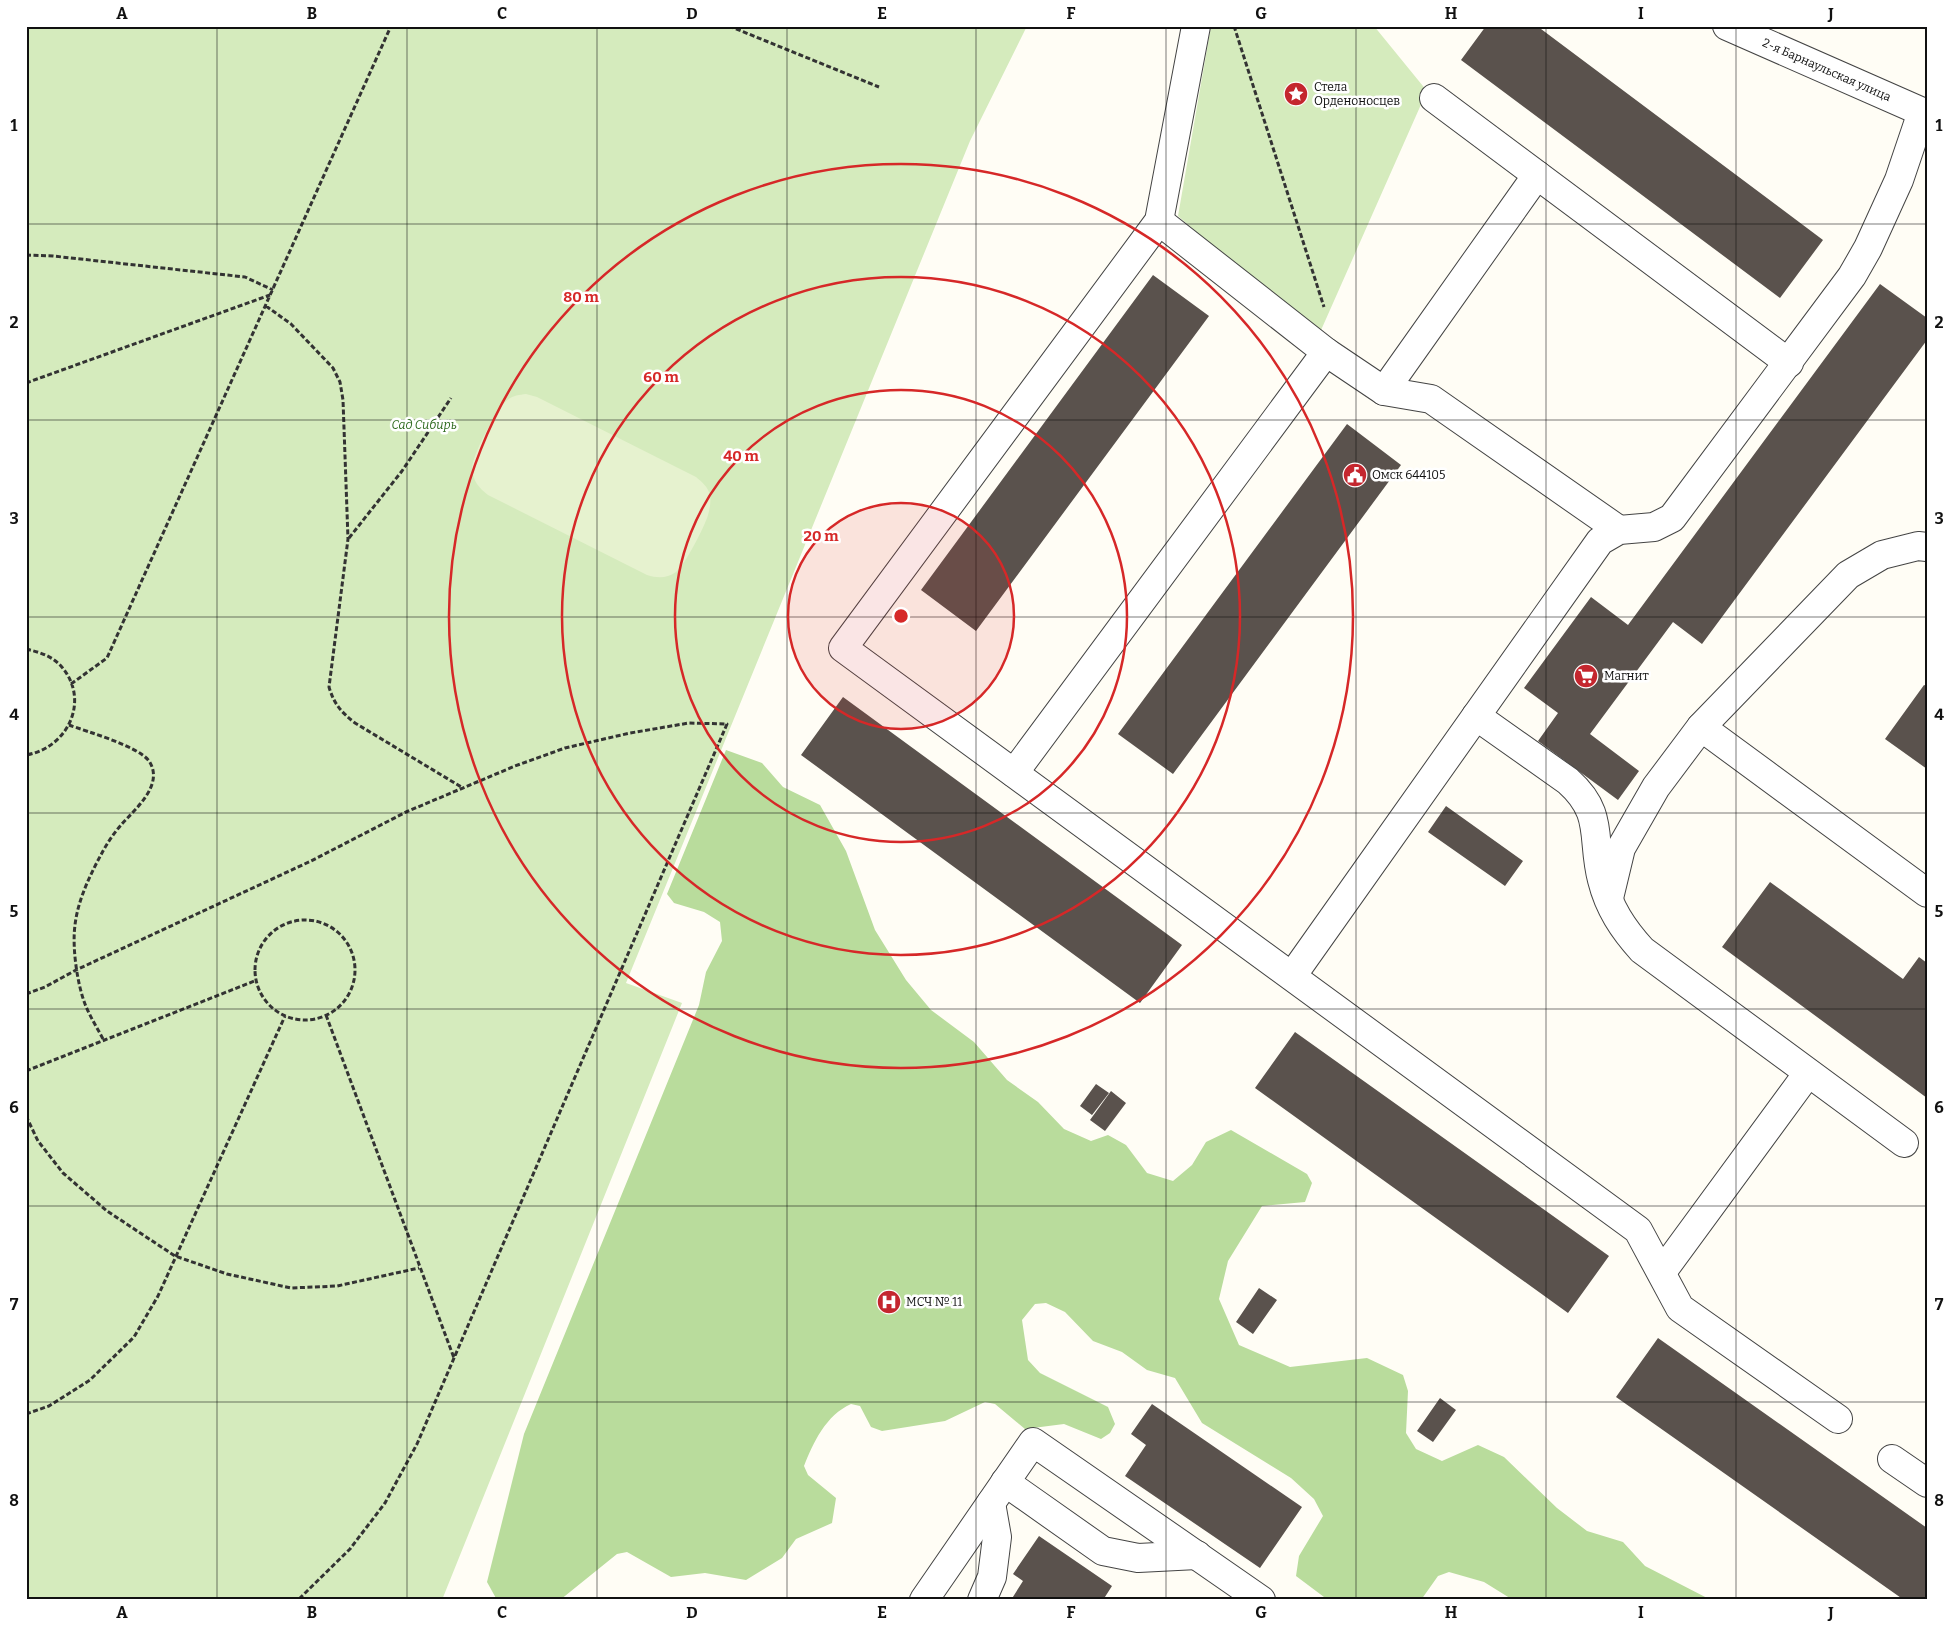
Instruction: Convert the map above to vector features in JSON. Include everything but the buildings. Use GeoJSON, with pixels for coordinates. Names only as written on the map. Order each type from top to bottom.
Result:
{"type":"FeatureCollection","features":[{"type":"Feature","properties":{"kind":"street"},"geometry":{"type":"LineString","coordinates":[[1196,26],[1159,221],[843,648],[1638,1230],[1680,1308],[1838,1419]]}},
{"type":"Feature","properties":{"kind":"street","name":"2-я Барнаульская улица"},"geometry":{"type":"LineString","coordinates":[[1727,26],[1924,113]]}},
{"type":"Feature","properties":{"kind":"street"},"geometry":{"type":"LineString","coordinates":[[1434,98],[1789,362]]}},
{"type":"Feature","properties":{"kind":"street"},"geometry":{"type":"LineString","coordinates":[[1292,976],[1591,553],[1600,542],[1620,530],[1654,527],[1672,518],[1852,276],[1868,248],[1899,180],[1924,113]]}},
{"type":"Feature","properties":{"kind":"street"},"geometry":{"type":"LineString","coordinates":[[1384,391],[1538,175]]}},
{"type":"Feature","properties":{"kind":"street"},"geometry":{"type":"LineString","coordinates":[[1159,221],[1326,352],[1384,391],[1430,399],[1620,530]]}},
{"type":"Feature","properties":{"kind":"street"},"geometry":{"type":"LineString","coordinates":[[1014,773],[1326,352]]}},
{"type":"Feature","properties":{"kind":"street"},"geometry":{"type":"LineString","coordinates":[[1608,902],[1621,848],[1656,787],[1701,727],[1848,575],[1882,555],[1918,546],[1927,547]]}},
{"type":"Feature","properties":{"kind":"street"},"geometry":{"type":"LineString","coordinates":[[1476,716],[1568,781],[1586,800],[1592,813],[1601,880],[1608,902],[1624,930],[1642,950],[1904,1143]]}},
{"type":"Feature","properties":{"kind":"street"},"geometry":{"type":"LineString","coordinates":[[1701,727],[1927,893]]}},
{"type":"Feature","properties":{"kind":"street"},"geometry":{"type":"LineString","coordinates":[[1662,1272],[1808,1073]]}},
{"type":"Feature","properties":{"kind":"street"},"geometry":{"type":"LineString","coordinates":[[924,1600],[1033,1442],[1261,1600]]}},
{"type":"Feature","properties":{"kind":"street"},"geometry":{"type":"LineString","coordinates":[[1892,1459],[1926,1483]]}},
{"type":"Feature","properties":{"kind":"street"},"geometry":{"type":"LineString","coordinates":[[998,1492],[1103,1551],[1138,1558],[1196,1555]]}},
{"type":"Feature","properties":{"kind":"street"},"geometry":{"type":"LineString","coordinates":[[982,1600],[992,1577],[998,1492]]}},
{"type":"Feature","properties":{"kind":"path"},"geometry":{"type":"LineString","coordinates":[[71,684],[107,658],[391,26]]}},
{"type":"Feature","properties":{"kind":"path"},"geometry":{"type":"LineString","coordinates":[[728,26],[879,87]]}},
{"type":"Feature","properties":{"kind":"path"},"geometry":{"type":"LineString","coordinates":[[1234,26],[1333,333],[1326,352]]}},
{"type":"Feature","properties":{"kind":"path"},"geometry":{"type":"LineString","coordinates":[[26,255],[53,256],[245,277],[273,290]]}},
{"type":"Feature","properties":{"kind":"path"},"geometry":{"type":"LineString","coordinates":[[26,383],[271,294]]}},
{"type":"Feature","properties":{"kind":"path"},"geometry":{"type":"LineString","coordinates":[[266,306],[291,324],[333,368],[340,382],[343,400],[348,539],[329,687],[333,700],[341,712],[355,723],[463,788]]}},
{"type":"Feature","properties":{"kind":"path"},"geometry":{"type":"LineString","coordinates":[[348,539],[402,471],[451,398]]}},
{"type":"Feature","properties":{"kind":"path"},"geometry":{"type":"LineString","coordinates":[[26,649],[44,654],[61,666],[71,684],[75,705],[69,725],[57,742],[39,753],[26,755]]}},
{"type":"Feature","properties":{"kind":"path"},"geometry":{"type":"LineString","coordinates":[[26,994],[45,988],[76,970],[311,860],[406,812],[515,766],[565,748],[630,732],[689,723],[727,724],[417,1444],[385,1503],[350,1550],[298,1600]]}},
{"type":"Feature","properties":{"kind":"path"},"geometry":{"type":"LineString","coordinates":[[69,725],[139,753],[149,761],[153,773],[150,788],[141,805],[120,826],[107,845],[83,892],[75,926],[76,970],[85,1004],[104,1041]]}},
{"type":"Feature","properties":{"kind":"path"},"geometry":{"type":"LineString","coordinates":[[313,920],[328,926],[341,935],[350,948],[355,963],[354,979],[349,994],[339,1006],[326,1015],[312,1019],[298,1019],[285,1016],[272,1007],[262,995],[257,980],[255,964],[260,949],[269,936],[282,926],[297,921],[313,920]]}},
{"type":"Feature","properties":{"kind":"path"},"geometry":{"type":"LineString","coordinates":[[26,1072],[257,980]]}},
{"type":"Feature","properties":{"kind":"path"},"geometry":{"type":"LineString","coordinates":[[326,1015],[454,1359]]}},
{"type":"Feature","properties":{"kind":"path"},"geometry":{"type":"LineString","coordinates":[[26,1414],[49,1406],[90,1380],[134,1337],[158,1296],[285,1016]]}},
{"type":"Feature","properties":{"kind":"path"},"geometry":{"type":"LineString","coordinates":[[26,1116],[38,1141],[64,1173],[107,1212],[175,1256],[227,1274],[291,1288],[337,1286],[419,1268]]}},
{"type":"Feature","properties":{"kind":"path"},"geometry":{"type":"LineString","coordinates":[[26,1594],[28,1600]]}},
{"type":"Feature","properties":{"kind":"green space","name":"Сад Сибирь"},"geometry":{"type":"Polygon","coordinates":[[[26,26],[1027,26],[970,141],[626,983],[682,1003],[442,1600],[26,1600],[26,26]]]}},
{"type":"Feature","properties":{"kind":"green space"},"geometry":{"type":"Polygon","coordinates":[[[1211,26],[1374,26],[1427,91],[1318,337],[1178,216],[1211,26]]]}},
{"type":"Feature","properties":{"kind":"green space"},"geometry":{"type":"Polygon","coordinates":[[[526,394],[537,397],[696,477],[704,485],[710,495],[708,515],[694,545],[676,572],[662,577],[647,575],[488,495],[479,487],[475,481],[472,469],[485,434],[507,400],[517,395],[526,394]]]}},
{"type":"Feature","properties":{"kind":"green space","name":"МСЧ № 11"},"geometry":{"type":"Polygon","coordinates":[[[726,750],[762,763],[783,787],[820,805],[846,851],[875,930],[906,980],[931,1010],[974,1042],[1007,1080],[1038,1102],[1064,1129],[1091,1141],[1108,1135],[1126,1145],[1147,1173],[1173,1181],[1192,1165],[1206,1142],[1231,1130],[1307,1174],[1312,1183],[1305,1202],[1262,1206],[1228,1261],[1219,1299],[1239,1345],[1290,1367],[1367,1358],[1403,1375],[1408,1391],[1406,1433],[1416,1449],[1442,1461],[1478,1445],[1504,1457],[1557,1508],[1587,1531],[1623,1542],[1645,1566],[1711,1600],[1513,1600],[1484,1582],[1449,1572],[1438,1576],[1421,1600],[1328,1600],[1296,1576],[1299,1556],[1323,1516],[1314,1499],[1291,1478],[1202,1423],[1175,1378],[1147,1370],[1122,1352],[1093,1341],[1065,1312],[1046,1303],[1035,1304],[1022,1320],[1028,1360],[1040,1373],[1108,1407],[1115,1424],[1110,1433],[1101,1439],[1064,1424],[1025,1429],[995,1404],[985,1402],[945,1421],[882,1431],[871,1427],[860,1406],[851,1404],[834,1415],[821,1430],[804,1466],[808,1475],[836,1498],[832,1523],[796,1539],[782,1558],[746,1580],[705,1573],[671,1577],[627,1552],[617,1554],[560,1600],[497,1600],[487,1582],[524,1434],[699,1005],[706,972],[722,941],[720,922],[704,912],[674,903],[667,894],[726,750]]]}},
{"type":"Feature","properties":{"kind":"place","name":"Стела Орденоносцев"},"geometry":{"type":"Point","coordinates":[1296,94]}},
{"type":"Feature","properties":{"kind":"place","name":"Омск 644105"},"geometry":{"type":"Point","coordinates":[1355,475]}},
{"type":"Feature","properties":{"kind":"place","name":"Магнит"},"geometry":{"type":"Point","coordinates":[1586,676]}},
{"type":"Feature","properties":{"kind":"place","name":"МСЧ № 11"},"geometry":{"type":"Point","coordinates":[889,1302]}}]}
